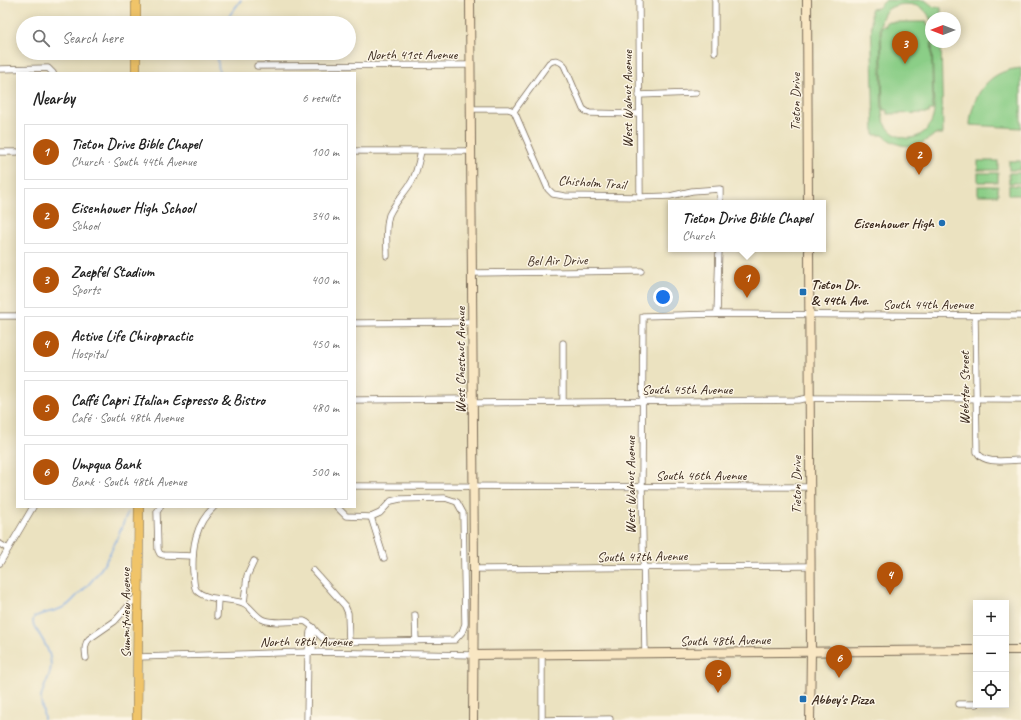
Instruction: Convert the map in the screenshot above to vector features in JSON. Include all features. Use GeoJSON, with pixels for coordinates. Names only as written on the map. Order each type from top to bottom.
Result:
{"type":"FeatureCollection","features":[{"type":"Feature","properties":{"kind":"main road"},"geometry":{"type":"LineString","coordinates":[[136,0],[136,16]]}},
{"type":"Feature","properties":{"kind":"main road"},"geometry":{"type":"LineString","coordinates":[[136,60],[136,72]]}},
{"type":"Feature","properties":{"kind":"main road","name":"Summitview Avenue"},"geometry":{"type":"LineString","coordinates":[[137,720],[139,508]]}},
{"type":"Feature","properties":{"kind":"street","name":"West Chestnut Avenue"},"geometry":{"type":"LineString","coordinates":[[470,0],[474,403],[473,720]]}},
{"type":"Feature","properties":{"kind":"street","name":"West Walnut Avenue"},"geometry":{"type":"LineString","coordinates":[[639,0],[640,197]]}},
{"type":"Feature","properties":{"kind":"street"},"geometry":{"type":"LineString","coordinates":[[715,0],[715,52]]}},
{"type":"Feature","properties":{"kind":"street","name":"Tieton Drive"},"geometry":{"type":"LineString","coordinates":[[807,0],[808,200]]}},
{"type":"Feature","properties":{"kind":"street"},"geometry":{"type":"LineString","coordinates":[[471,109],[508,109],[514,111],[550,62],[558,60],[564,64],[583,109],[589,113],[639,114]]}},
{"type":"Feature","properties":{"kind":"street","name":"North 41st Avenue"},"geometry":{"type":"LineString","coordinates":[[257,66],[471,65]]}},
{"type":"Feature","properties":{"kind":"street"},"geometry":{"type":"LineString","coordinates":[[0,69],[48,68],[52,72]]}},
{"type":"Feature","properties":{"kind":"street"},"geometry":{"type":"LineString","coordinates":[[639,95],[696,93]]}},
{"type":"Feature","properties":{"kind":"street","name":"Chisholm Trail"},"geometry":{"type":"LineString","coordinates":[[514,111],[548,189],[553,194],[565,196],[640,197],[670,196],[692,191],[720,189],[720,200]]}},
{"type":"Feature","properties":{"kind":"street"},"geometry":{"type":"LineString","coordinates":[[356,151],[471,151]]}},
{"type":"Feature","properties":{"kind":"street"},"geometry":{"type":"LineString","coordinates":[[387,256],[387,227],[389,216],[394,206],[412,181],[417,170],[421,151]]}},
{"type":"Feature","properties":{"kind":"street"},"geometry":{"type":"LineString","coordinates":[[0,152],[16,152]]}},
{"type":"Feature","properties":{"kind":"street"},"geometry":{"type":"LineString","coordinates":[[717,314],[718,252]]}},
{"type":"Feature","properties":{"kind":"street","name":"Tieton Drive"},"geometry":{"type":"LineString","coordinates":[[808,252],[811,652],[810,720]]}},
{"type":"Feature","properties":{"kind":"street","name":"Bel Air Drive"},"geometry":{"type":"LineString","coordinates":[[472,273],[641,272]]}},
{"type":"Feature","properties":{"kind":"street","name":"South 44th Avenue"},"geometry":{"type":"LineString","coordinates":[[642,316],[717,314],[1021,316]]}},
{"type":"Feature","properties":{"kind":"street"},"geometry":{"type":"LineString","coordinates":[[0,316],[16,316]]}},
{"type":"Feature","properties":{"kind":"street","name":"West Walnut Avenue"},"geometry":{"type":"LineString","coordinates":[[642,316],[642,487],[645,653]]}},
{"type":"Feature","properties":{"kind":"street","name":"Webster Street"},"geometry":{"type":"LineString","coordinates":[[975,316],[976,447],[978,454],[982,458],[988,460],[1021,460]]}},
{"type":"Feature","properties":{"kind":"street"},"geometry":{"type":"LineString","coordinates":[[356,323],[473,322]]}},
{"type":"Feature","properties":{"kind":"street"},"geometry":{"type":"LineString","coordinates":[[563,343],[563,401]]}},
{"type":"Feature","properties":{"kind":"street","name":"South 45th Avenue"},"geometry":{"type":"LineString","coordinates":[[356,400],[468,399],[474,403],[798,400],[809,398],[1021,398]]}},
{"type":"Feature","properties":{"kind":"street","name":"South 46th Avenue"},"geometry":{"type":"LineString","coordinates":[[356,486],[809,487]]}},
{"type":"Feature","properties":{"kind":"street"},"geometry":{"type":"LineString","coordinates":[[213,508],[206,516],[194,540],[194,584],[196,590],[202,594],[218,599],[244,603],[263,620],[304,621],[313,627],[322,638],[328,642],[416,642],[455,640],[462,632],[464,624],[463,513],[457,502],[445,498],[400,499],[391,501],[380,513],[371,517],[346,516],[338,508]]}},
{"type":"Feature","properties":{"kind":"street"},"geometry":{"type":"LineString","coordinates":[[0,563],[32,508]]}},
{"type":"Feature","properties":{"kind":"street"},"geometry":{"type":"LineString","coordinates":[[159,508],[157,512],[158,550],[160,554],[193,556]]}},
{"type":"Feature","properties":{"kind":"street"},"geometry":{"type":"LineString","coordinates":[[371,517],[384,558]]}},
{"type":"Feature","properties":{"kind":"street"},"geometry":{"type":"LineString","coordinates":[[0,544],[8,549]]}},
{"type":"Feature","properties":{"kind":"street"},"geometry":{"type":"LineString","coordinates":[[244,603],[246,576],[254,561]]}},
{"type":"Feature","properties":{"kind":"street","name":"South 47th Avenue"},"geometry":{"type":"LineString","coordinates":[[474,570],[810,566]]}},
{"type":"Feature","properties":{"kind":"street"},"geometry":{"type":"LineString","coordinates":[[313,570],[345,606],[348,614],[349,642]]}},
{"type":"Feature","properties":{"kind":"street"},"geometry":{"type":"LineString","coordinates":[[86,658],[86,642],[115,621],[139,594]]}},
{"type":"Feature","properties":{"kind":"street"},"geometry":{"type":"LineString","coordinates":[[217,616],[218,599]]}},
{"type":"Feature","properties":{"kind":"street"},"geometry":{"type":"LineString","coordinates":[[415,615],[416,642]]}},
{"type":"Feature","properties":{"kind":"street"},"geometry":{"type":"LineString","coordinates":[[307,720],[313,627]]}},
{"type":"Feature","properties":{"kind":"street","name":"South 48th Avenue"},"geometry":{"type":"LineString","coordinates":[[474,655],[973,650]]}},
{"type":"Feature","properties":{"kind":"street"},"geometry":{"type":"LineString","coordinates":[[1009,650],[1021,650]]}},
{"type":"Feature","properties":{"kind":"street","name":"North 48th Avenue"},"geometry":{"type":"LineString","coordinates":[[138,657],[311,652],[474,655]]}},
{"type":"Feature","properties":{"kind":"street"},"geometry":{"type":"LineString","coordinates":[[542,654],[542,720],[610,719]]}},
{"type":"Feature","properties":{"kind":"street"},"geometry":{"type":"LineString","coordinates":[[959,704],[973,704]]}},
{"type":"Feature","properties":{"kind":"green space"},"geometry":{"type":"Polygon","coordinates":[[[886,0],[925,0],[934,7],[941,7],[941,12],[926,12],[919,7],[906,4],[892,7],[885,12],[880,28],[882,114],[886,125],[892,132],[900,137],[909,138],[917,136],[925,131],[931,123],[934,112],[932,48],[941,48],[943,134],[935,134],[929,139],[916,145],[902,145],[889,140],[883,135],[874,135],[871,9],[878,8],[886,0]]]}},
{"type":"Feature","properties":{"kind":"green space"},"geometry":{"type":"Polygon","coordinates":[[[886,22],[925,22],[925,48],[932,48],[933,110],[929,110],[929,113],[888,114],[888,110],[883,110],[881,26],[886,26],[886,22]]]}},
{"type":"Feature","properties":{"kind":"green space"},"geometry":{"type":"Polygon","coordinates":[[[1021,68],[1021,128],[970,125],[976,100],[985,85],[998,74],[1021,68]]]}},
{"type":"Feature","properties":{"kind":"green space"},"geometry":{"type":"Polygon","coordinates":[[[978,161],[998,161],[998,170],[978,170],[978,161]]]}},
{"type":"Feature","properties":{"kind":"green space"},"geometry":{"type":"Polygon","coordinates":[[[1009,161],[1021,161],[1021,170],[1009,170],[1009,161]]]}},
{"type":"Feature","properties":{"kind":"green space"},"geometry":{"type":"Polygon","coordinates":[[[978,173],[998,173],[998,182],[978,182],[978,173]]]}},
{"type":"Feature","properties":{"kind":"green space"},"geometry":{"type":"Polygon","coordinates":[[[1009,173],[1021,173],[1021,183],[1009,183],[1009,173]]]}},
{"type":"Feature","properties":{"kind":"green space"},"geometry":{"type":"Polygon","coordinates":[[[1009,185],[1021,186],[1021,195],[1009,195],[1009,185]]]}},
{"type":"Feature","properties":{"kind":"green space"},"geometry":{"type":"Polygon","coordinates":[[[978,186],[998,186],[998,195],[978,195],[978,186]]]}},
{"type":"Feature","properties":{"kind":"waterway"},"geometry":{"type":"LineString","coordinates":[[229,16],[241,0]]}},
{"type":"Feature","properties":{"kind":"waterway"},"geometry":{"type":"LineString","coordinates":[[218,60],[219,72]]}},
{"type":"Feature","properties":{"kind":"waterway"},"geometry":{"type":"LineString","coordinates":[[44,720],[41,698],[51,666],[47,648],[34,626],[34,617],[66,606],[89,584],[109,556],[128,512]]}},
{"type":"Feature","properties":{"kind":"place","name":"Zaepfel Stadium"},"geometry":{"type":"Point","coordinates":[905,64]}},
{"type":"Feature","properties":{"kind":"place","name":"Eisenhower High School"},"geometry":{"type":"Point","coordinates":[919,175]}},
{"type":"Feature","properties":{"kind":"place","name":"Eisenhower High"},"geometry":{"type":"Point","coordinates":[942,223]}},
{"type":"Feature","properties":{"kind":"place","name":"Tieton Dr. & 44th Ave."},"geometry":{"type":"Point","coordinates":[803,292]}},
{"type":"Feature","properties":{"kind":"place","name":"Tieton Drive Bible Chapel"},"geometry":{"type":"Point","coordinates":[747,298]}},
{"type":"Feature","properties":{"kind":"place","name":"Active Life Chiropractic"},"geometry":{"type":"Point","coordinates":[890,595]}},
{"type":"Feature","properties":{"kind":"place","name":"Umpqua Bank"},"geometry":{"type":"Point","coordinates":[839,678]}},
{"type":"Feature","properties":{"kind":"place","name":"Caffé Capri Italian Espresso & Bistro"},"geometry":{"type":"Point","coordinates":[718,693]}},
{"type":"Feature","properties":{"kind":"place","name":"Abbey's Pizza"},"geometry":{"type":"Point","coordinates":[803,699]}}]}
